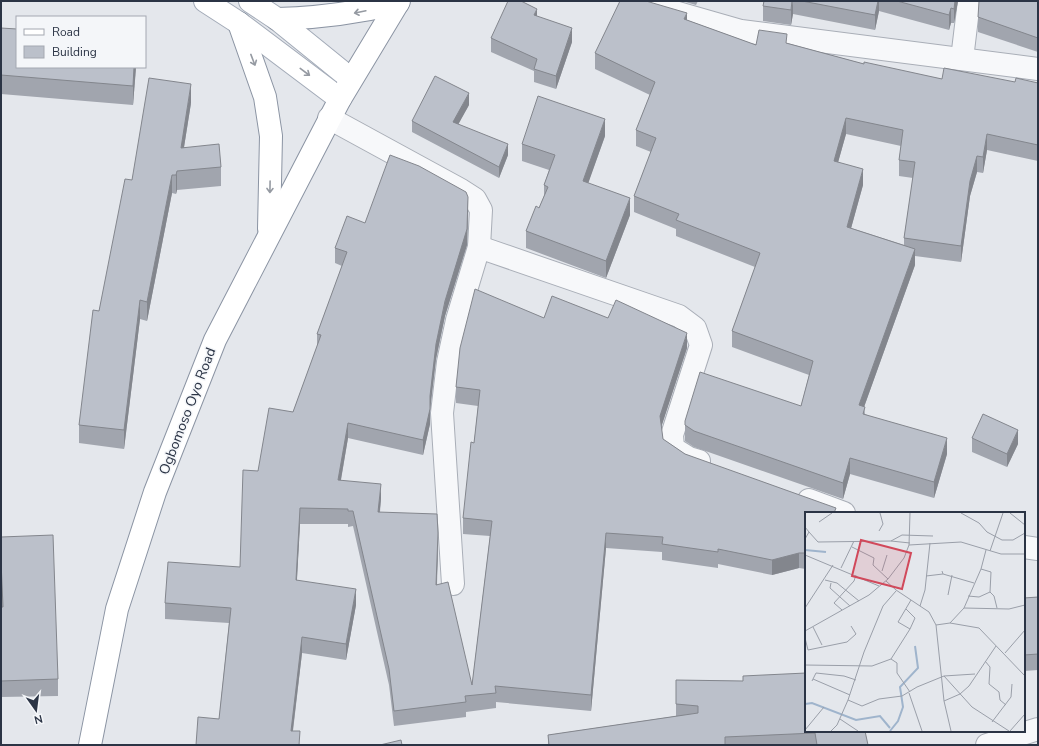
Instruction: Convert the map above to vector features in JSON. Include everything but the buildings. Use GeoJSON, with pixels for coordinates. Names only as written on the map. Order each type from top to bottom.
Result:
{"type":"FeatureCollection","features":[{"type":"Feature","properties":{"kind":"main road"},"geometry":{"type":"LineString","coordinates":[[205,1],[239,23],[340,98]]}},
{"type":"Feature","properties":{"kind":"main road"},"geometry":{"type":"LineString","coordinates":[[250,1],[277,19],[351,79]]}},
{"type":"Feature","properties":{"kind":"main road"},"geometry":{"type":"LineString","coordinates":[[277,19],[313,18],[355,14],[398,2]]}},
{"type":"Feature","properties":{"kind":"main road","name":"Ogbomoso Oyo Road"},"geometry":{"type":"LineString","coordinates":[[90,745],[117,609],[155,492],[215,340],[329,118],[398,2]]}},
{"type":"Feature","properties":{"kind":"main road"},"geometry":{"type":"LineString","coordinates":[[239,23],[265,97],[271,136],[268,237]]}},
{"type":"Feature","properties":{"kind":"street"},"geometry":{"type":"LineString","coordinates":[[636,1],[741,31],[1038,69]]}},
{"type":"Feature","properties":{"kind":"street"},"geometry":{"type":"LineString","coordinates":[[962,59],[969,1]]}},
{"type":"Feature","properties":{"kind":"street"},"geometry":{"type":"LineString","coordinates":[[329,118],[475,199],[482,210],[478,247],[456,320],[448,362],[442,413],[453,584]]}},
{"type":"Feature","properties":{"kind":"street"},"geometry":{"type":"LineString","coordinates":[[478,247],[679,316],[695,328],[701,345],[672,435],[673,448],[689,458],[719,469]]}},
{"type":"Feature","properties":{"kind":"street"},"geometry":{"type":"LineString","coordinates":[[787,493],[841,512]]}},
{"type":"Feature","properties":{"kind":"street"},"geometry":{"type":"LineString","coordinates":[[1025,547],[1038,549]]}},
{"type":"Feature","properties":{"kind":"street"},"geometry":{"type":"LineString","coordinates":[[987,745],[1038,729]]}}]}
